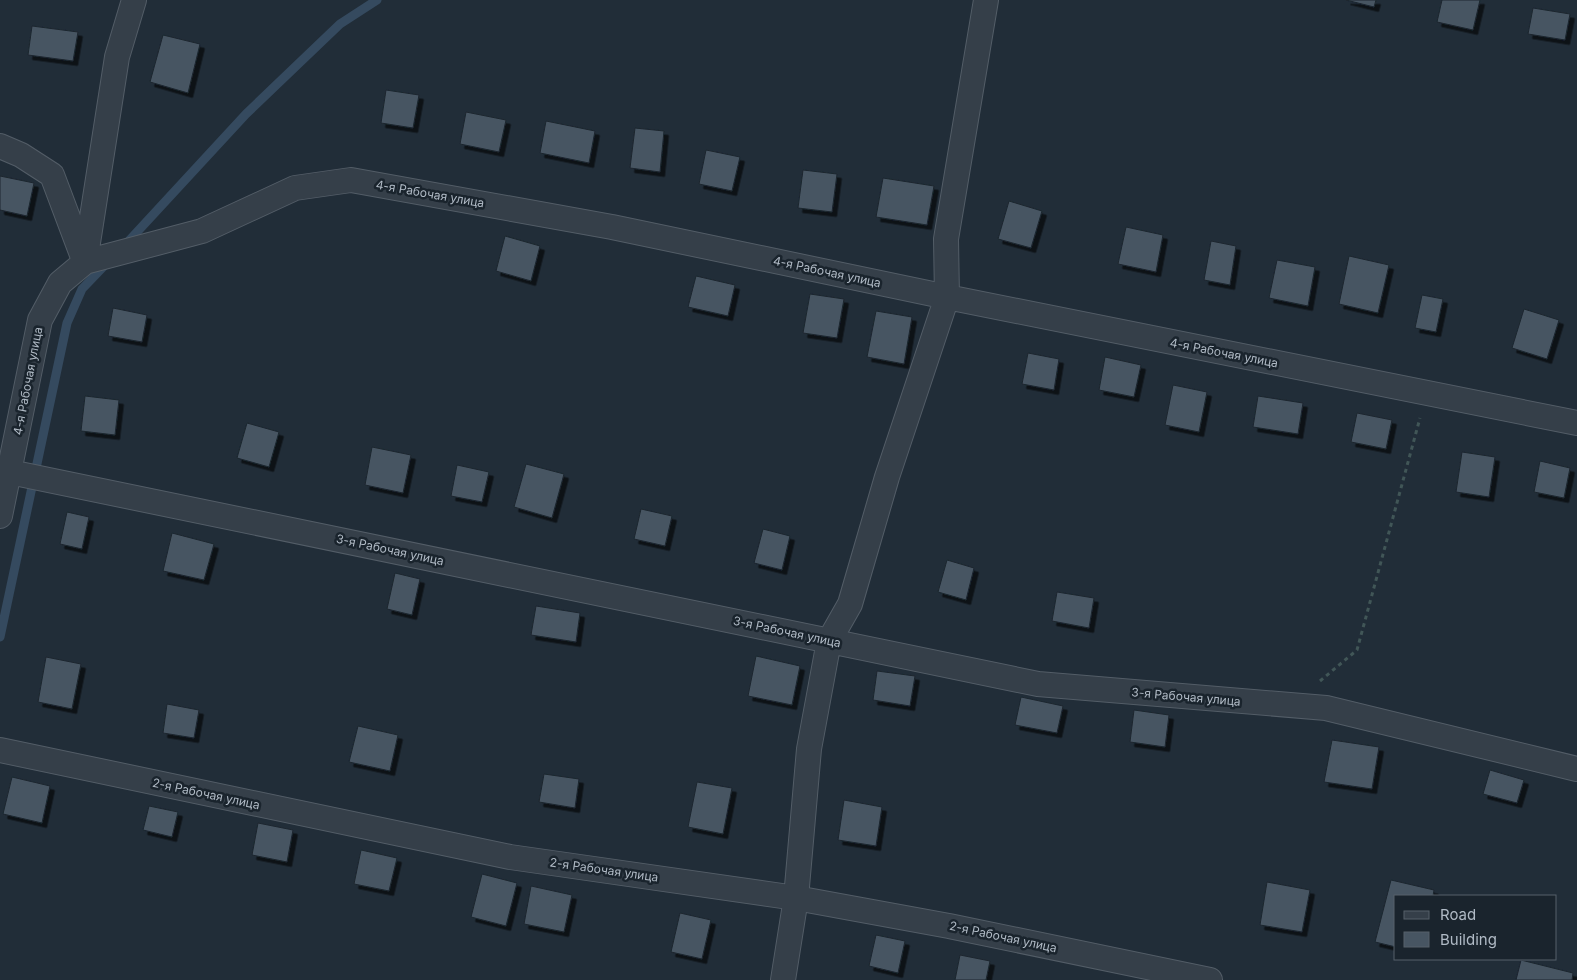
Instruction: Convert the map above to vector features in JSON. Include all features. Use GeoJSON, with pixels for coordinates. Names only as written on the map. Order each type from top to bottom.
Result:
{"type":"FeatureCollection","features":[{"type":"Feature","properties":{"kind":"street"},"geometry":{"type":"LineString","coordinates":[[85,262],[117,57],[134,0]]}},
{"type":"Feature","properties":{"kind":"street"},"geometry":{"type":"LineString","coordinates":[[783,980],[796,898],[809,750],[829,641],[850,604],[887,477],[947,297],[946,239],[986,0]]}},
{"type":"Feature","properties":{"kind":"street"},"geometry":{"type":"LineString","coordinates":[[0,146],[21,155],[52,175],[85,262]]}},
{"type":"Feature","properties":{"kind":"street","name":"4-я Рабочая улица"},"geometry":{"type":"LineString","coordinates":[[0,516],[5,471],[40,320],[60,283],[85,262],[202,231],[295,188],[351,180],[612,227],[947,297],[1577,423]]}},
{"type":"Feature","properties":{"kind":"street","name":"3-я Рабочая улица"},"geometry":{"type":"LineString","coordinates":[[5,471],[1038,684],[1326,708],[1577,769]]}},
{"type":"Feature","properties":{"kind":"street","name":"2-я Рабочая улица"},"geometry":{"type":"LineString","coordinates":[[0,750],[510,857],[796,898],[950,926],[1210,980]]}},
{"type":"Feature","properties":{"kind":"path"},"geometry":{"type":"LineString","coordinates":[[1312,707],[1320,680],[1357,650],[1427,394]]}},
{"type":"Feature","properties":{"kind":"building"},"geometry":{"type":"Polygon","coordinates":[[[1346,0],[1376,0],[1374,7],[1346,0]]]}},
{"type":"Feature","properties":{"kind":"building"},"geometry":{"type":"Polygon","coordinates":[[[1442,0],[1480,0],[1473,30],[1437,22],[1442,0]]]}},
{"type":"Feature","properties":{"kind":"building"},"geometry":{"type":"Polygon","coordinates":[[[1533,8],[1570,14],[1565,40],[1528,34],[1533,8]]]}},
{"type":"Feature","properties":{"kind":"building"},"geometry":{"type":"Polygon","coordinates":[[[32,26],[78,32],[73,61],[28,55],[32,26]]]}},
{"type":"Feature","properties":{"kind":"building"},"geometry":{"type":"Polygon","coordinates":[[[163,35],[200,44],[188,93],[150,82],[163,35]]]}},
{"type":"Feature","properties":{"kind":"building"},"geometry":{"type":"Polygon","coordinates":[[[386,90],[419,95],[413,128],[381,123],[386,90]]]}},
{"type":"Feature","properties":{"kind":"building"},"geometry":{"type":"Polygon","coordinates":[[[466,112],[506,120],[499,152],[460,144],[466,112]]]}},
{"type":"Feature","properties":{"kind":"building"},"geometry":{"type":"Polygon","coordinates":[[[546,121],[595,131],[589,163],[540,153],[546,121]]]}},
{"type":"Feature","properties":{"kind":"building"},"geometry":{"type":"Polygon","coordinates":[[[635,128],[664,131],[660,172],[630,168],[635,128]]]}},
{"type":"Feature","properties":{"kind":"building"},"geometry":{"type":"Polygon","coordinates":[[[706,150],[740,157],[732,191],[699,184],[706,150]]]}},
{"type":"Feature","properties":{"kind":"building"},"geometry":{"type":"Polygon","coordinates":[[[803,170],[837,174],[832,212],[798,208],[803,170]]]}},
{"type":"Feature","properties":{"kind":"building"},"geometry":{"type":"Polygon","coordinates":[[[0,176],[34,183],[27,216],[0,210],[0,176]]]}},
{"type":"Feature","properties":{"kind":"building"},"geometry":{"type":"Polygon","coordinates":[[[883,178],[934,186],[927,225],[876,217],[883,178]]]}},
{"type":"Feature","properties":{"kind":"building"},"geometry":{"type":"Polygon","coordinates":[[[1009,201],[1042,211],[1031,248],[998,239],[1009,201]]]}},
{"type":"Feature","properties":{"kind":"building"},"geometry":{"type":"Polygon","coordinates":[[[1126,227],[1163,235],[1156,272],[1118,264],[1126,227]]]}},
{"type":"Feature","properties":{"kind":"building"},"geometry":{"type":"Polygon","coordinates":[[[505,236],[540,246],[531,281],[496,271],[505,236]]]}},
{"type":"Feature","properties":{"kind":"building"},"geometry":{"type":"Polygon","coordinates":[[[1211,241],[1236,246],[1230,285],[1204,280],[1211,241]]]}},
{"type":"Feature","properties":{"kind":"building"},"geometry":{"type":"Polygon","coordinates":[[[1349,256],[1389,265],[1378,313],[1339,304],[1349,256]]]}},
{"type":"Feature","properties":{"kind":"building"},"geometry":{"type":"Polygon","coordinates":[[[1277,260],[1315,267],[1308,306],[1269,298],[1277,260]]]}},
{"type":"Feature","properties":{"kind":"building"},"geometry":{"type":"Polygon","coordinates":[[[696,276],[735,285],[728,316],[688,307],[696,276]]]}},
{"type":"Feature","properties":{"kind":"building"},"geometry":{"type":"Polygon","coordinates":[[[810,294],[844,299],[837,338],[803,333],[810,294]]]}},
{"type":"Feature","properties":{"kind":"building"},"geometry":{"type":"Polygon","coordinates":[[[1422,295],[1443,299],[1436,332],[1415,328],[1422,295]]]}},
{"type":"Feature","properties":{"kind":"building"},"geometry":{"type":"Polygon","coordinates":[[[113,308],[147,315],[142,342],[108,336],[113,308]]]}},
{"type":"Feature","properties":{"kind":"building"},"geometry":{"type":"Polygon","coordinates":[[[1524,309],[1559,320],[1547,359],[1512,348],[1524,309]]]}},
{"type":"Feature","properties":{"kind":"building"},"geometry":{"type":"Polygon","coordinates":[[[876,311],[912,317],[904,364],[867,357],[876,311]]]}},
{"type":"Feature","properties":{"kind":"building"},"geometry":{"type":"Polygon","coordinates":[[[1028,353],[1059,359],[1054,390],[1022,384],[1028,353]]]}},
{"type":"Feature","properties":{"kind":"building"},"geometry":{"type":"Polygon","coordinates":[[[1105,357],[1141,365],[1134,397],[1099,390],[1105,357]]]}},
{"type":"Feature","properties":{"kind":"building"},"geometry":{"type":"Polygon","coordinates":[[[1173,385],[1207,392],[1199,432],[1165,425],[1173,385]]]}},
{"type":"Feature","properties":{"kind":"building"},"geometry":{"type":"Polygon","coordinates":[[[85,396],[119,400],[115,435],[81,431],[85,396]]]}},
{"type":"Feature","properties":{"kind":"building"},"geometry":{"type":"Polygon","coordinates":[[[1258,396],[1303,403],[1298,434],[1253,427],[1258,396]]]}},
{"type":"Feature","properties":{"kind":"building"},"geometry":{"type":"Polygon","coordinates":[[[1357,413],[1392,420],[1386,449],[1351,442],[1357,413]]]}},
{"type":"Feature","properties":{"kind":"building"},"geometry":{"type":"Polygon","coordinates":[[[247,423],[279,432],[269,467],[237,458],[247,423]]]}},
{"type":"Feature","properties":{"kind":"building"},"geometry":{"type":"Polygon","coordinates":[[[372,447],[411,455],[403,493],[365,485],[372,447]]]}},
{"type":"Feature","properties":{"kind":"building"},"geometry":{"type":"Polygon","coordinates":[[[1462,452],[1495,457],[1489,497],[1456,492],[1462,452]]]}},
{"type":"Feature","properties":{"kind":"building"},"geometry":{"type":"Polygon","coordinates":[[[1540,461],[1570,468],[1564,498],[1534,492],[1540,461]]]}},
{"type":"Feature","properties":{"kind":"building"},"geometry":{"type":"Polygon","coordinates":[[[526,464],[564,474],[552,518],[514,507],[526,464]]]}},
{"type":"Feature","properties":{"kind":"building"},"geometry":{"type":"Polygon","coordinates":[[[457,465],[489,472],[482,502],[451,496],[457,465]]]}},
{"type":"Feature","properties":{"kind":"building"},"geometry":{"type":"Polygon","coordinates":[[[641,509],[672,516],[665,546],[634,539],[641,509]]]}},
{"type":"Feature","properties":{"kind":"building"},"geometry":{"type":"Polygon","coordinates":[[[67,512],[89,517],[82,549],[60,544],[67,512]]]}},
{"type":"Feature","properties":{"kind":"building"},"geometry":{"type":"Polygon","coordinates":[[[763,529],[790,536],[782,570],[754,563],[763,529]]]}},
{"type":"Feature","properties":{"kind":"building"},"geometry":{"type":"Polygon","coordinates":[[[172,533],[214,544],[204,580],[163,571],[172,533]]]}},
{"type":"Feature","properties":{"kind":"building"},"geometry":{"type":"Polygon","coordinates":[[[947,560],[974,568],[966,600],[938,592],[947,560]]]}},
{"type":"Feature","properties":{"kind":"building"},"geometry":{"type":"Polygon","coordinates":[[[395,573],[420,579],[412,615],[387,609],[395,573]]]}},
{"type":"Feature","properties":{"kind":"building"},"geometry":{"type":"Polygon","coordinates":[[[1057,592],[1094,598],[1089,628],[1052,621],[1057,592]]]}},
{"type":"Feature","properties":{"kind":"building"},"geometry":{"type":"Polygon","coordinates":[[[536,606],[580,613],[576,642],[531,635],[536,606]]]}},
{"type":"Feature","properties":{"kind":"building"},"geometry":{"type":"Polygon","coordinates":[[[756,656],[800,666],[792,705],[748,696],[756,656]]]}},
{"type":"Feature","properties":{"kind":"building"},"geometry":{"type":"Polygon","coordinates":[[[46,657],[81,664],[72,709],[38,702],[46,657]]]}},
{"type":"Feature","properties":{"kind":"building"},"geometry":{"type":"Polygon","coordinates":[[[877,671],[915,676],[910,706],[873,700],[877,671]]]}},
{"type":"Feature","properties":{"kind":"building"},"geometry":{"type":"Polygon","coordinates":[[[1021,697],[1063,706],[1057,733],[1015,725],[1021,697]]]}},
{"type":"Feature","properties":{"kind":"building"},"geometry":{"type":"Polygon","coordinates":[[[167,704],[199,710],[194,738],[163,733],[167,704]]]}},
{"type":"Feature","properties":{"kind":"building"},"geometry":{"type":"Polygon","coordinates":[[[1134,710],[1169,715],[1165,747],[1130,742],[1134,710]]]}},
{"type":"Feature","properties":{"kind":"building"},"geometry":{"type":"Polygon","coordinates":[[[358,726],[398,735],[390,771],[349,762],[358,726]]]}},
{"type":"Feature","properties":{"kind":"building"},"geometry":{"type":"Polygon","coordinates":[[[1332,740],[1379,747],[1372,789],[1324,782],[1332,740]]]}},
{"type":"Feature","properties":{"kind":"building"},"geometry":{"type":"Polygon","coordinates":[[[1490,770],[1524,780],[1517,803],[1483,794],[1490,770]]]}},
{"type":"Feature","properties":{"kind":"building"},"geometry":{"type":"Polygon","coordinates":[[[544,774],[579,779],[575,808],[539,802],[544,774]]]}},
{"type":"Feature","properties":{"kind":"building"},"geometry":{"type":"Polygon","coordinates":[[[12,777],[50,786],[42,823],[3,814],[12,777]]]}},
{"type":"Feature","properties":{"kind":"building"},"geometry":{"type":"Polygon","coordinates":[[[697,782],[732,788],[723,834],[688,827],[697,782]]]}},
{"type":"Feature","properties":{"kind":"building"},"geometry":{"type":"Polygon","coordinates":[[[844,800],[882,807],[876,846],[838,840],[844,800]]]}},
{"type":"Feature","properties":{"kind":"building"},"geometry":{"type":"Polygon","coordinates":[[[149,806],[178,812],[172,837],[143,830],[149,806]]]}},
{"type":"Feature","properties":{"kind":"building"},"geometry":{"type":"Polygon","coordinates":[[[258,823],[293,830],[287,862],[252,855],[258,823]]]}},
{"type":"Feature","properties":{"kind":"building"},"geometry":{"type":"Polygon","coordinates":[[[361,850],[397,858],[389,891],[354,884],[361,850]]]}},
{"type":"Feature","properties":{"kind":"building"},"geometry":{"type":"Polygon","coordinates":[[[482,874],[517,883],[506,926],[471,917],[482,874]]]}},
{"type":"Feature","properties":{"kind":"building"},"geometry":{"type":"Polygon","coordinates":[[[1391,880],[1434,890],[1433,895],[1394,895],[1394,947],[1375,942],[1391,880]]]}},
{"type":"Feature","properties":{"kind":"building"},"geometry":{"type":"Polygon","coordinates":[[[1267,882],[1310,890],[1302,932],[1260,925],[1267,882]]]}},
{"type":"Feature","properties":{"kind":"building"},"geometry":{"type":"Polygon","coordinates":[[[531,886],[572,895],[564,932],[524,924],[531,886]]]}},
{"type":"Feature","properties":{"kind":"building"},"geometry":{"type":"Polygon","coordinates":[[[680,913],[711,920],[702,959],[671,952],[680,913]]]}},
{"type":"Feature","properties":{"kind":"building"},"geometry":{"type":"Polygon","coordinates":[[[876,935],[905,941],[898,973],[869,966],[876,935]]]}},
{"type":"Feature","properties":{"kind":"building"},"geometry":{"type":"Polygon","coordinates":[[[960,955],[990,961],[986,980],[955,980],[960,955]]]}},
{"type":"Feature","properties":{"kind":"building"},"geometry":{"type":"Polygon","coordinates":[[[1521,960],[1573,973],[1572,980],[1516,980],[1521,960]]]}},
{"type":"Feature","properties":{"kind":"waterway"},"geometry":{"type":"LineString","coordinates":[[125,245],[246,114],[340,24],[377,0]]}},
{"type":"Feature","properties":{"kind":"waterway"},"geometry":{"type":"LineString","coordinates":[[0,637],[67,323],[82,289],[107,263]]}}]}
